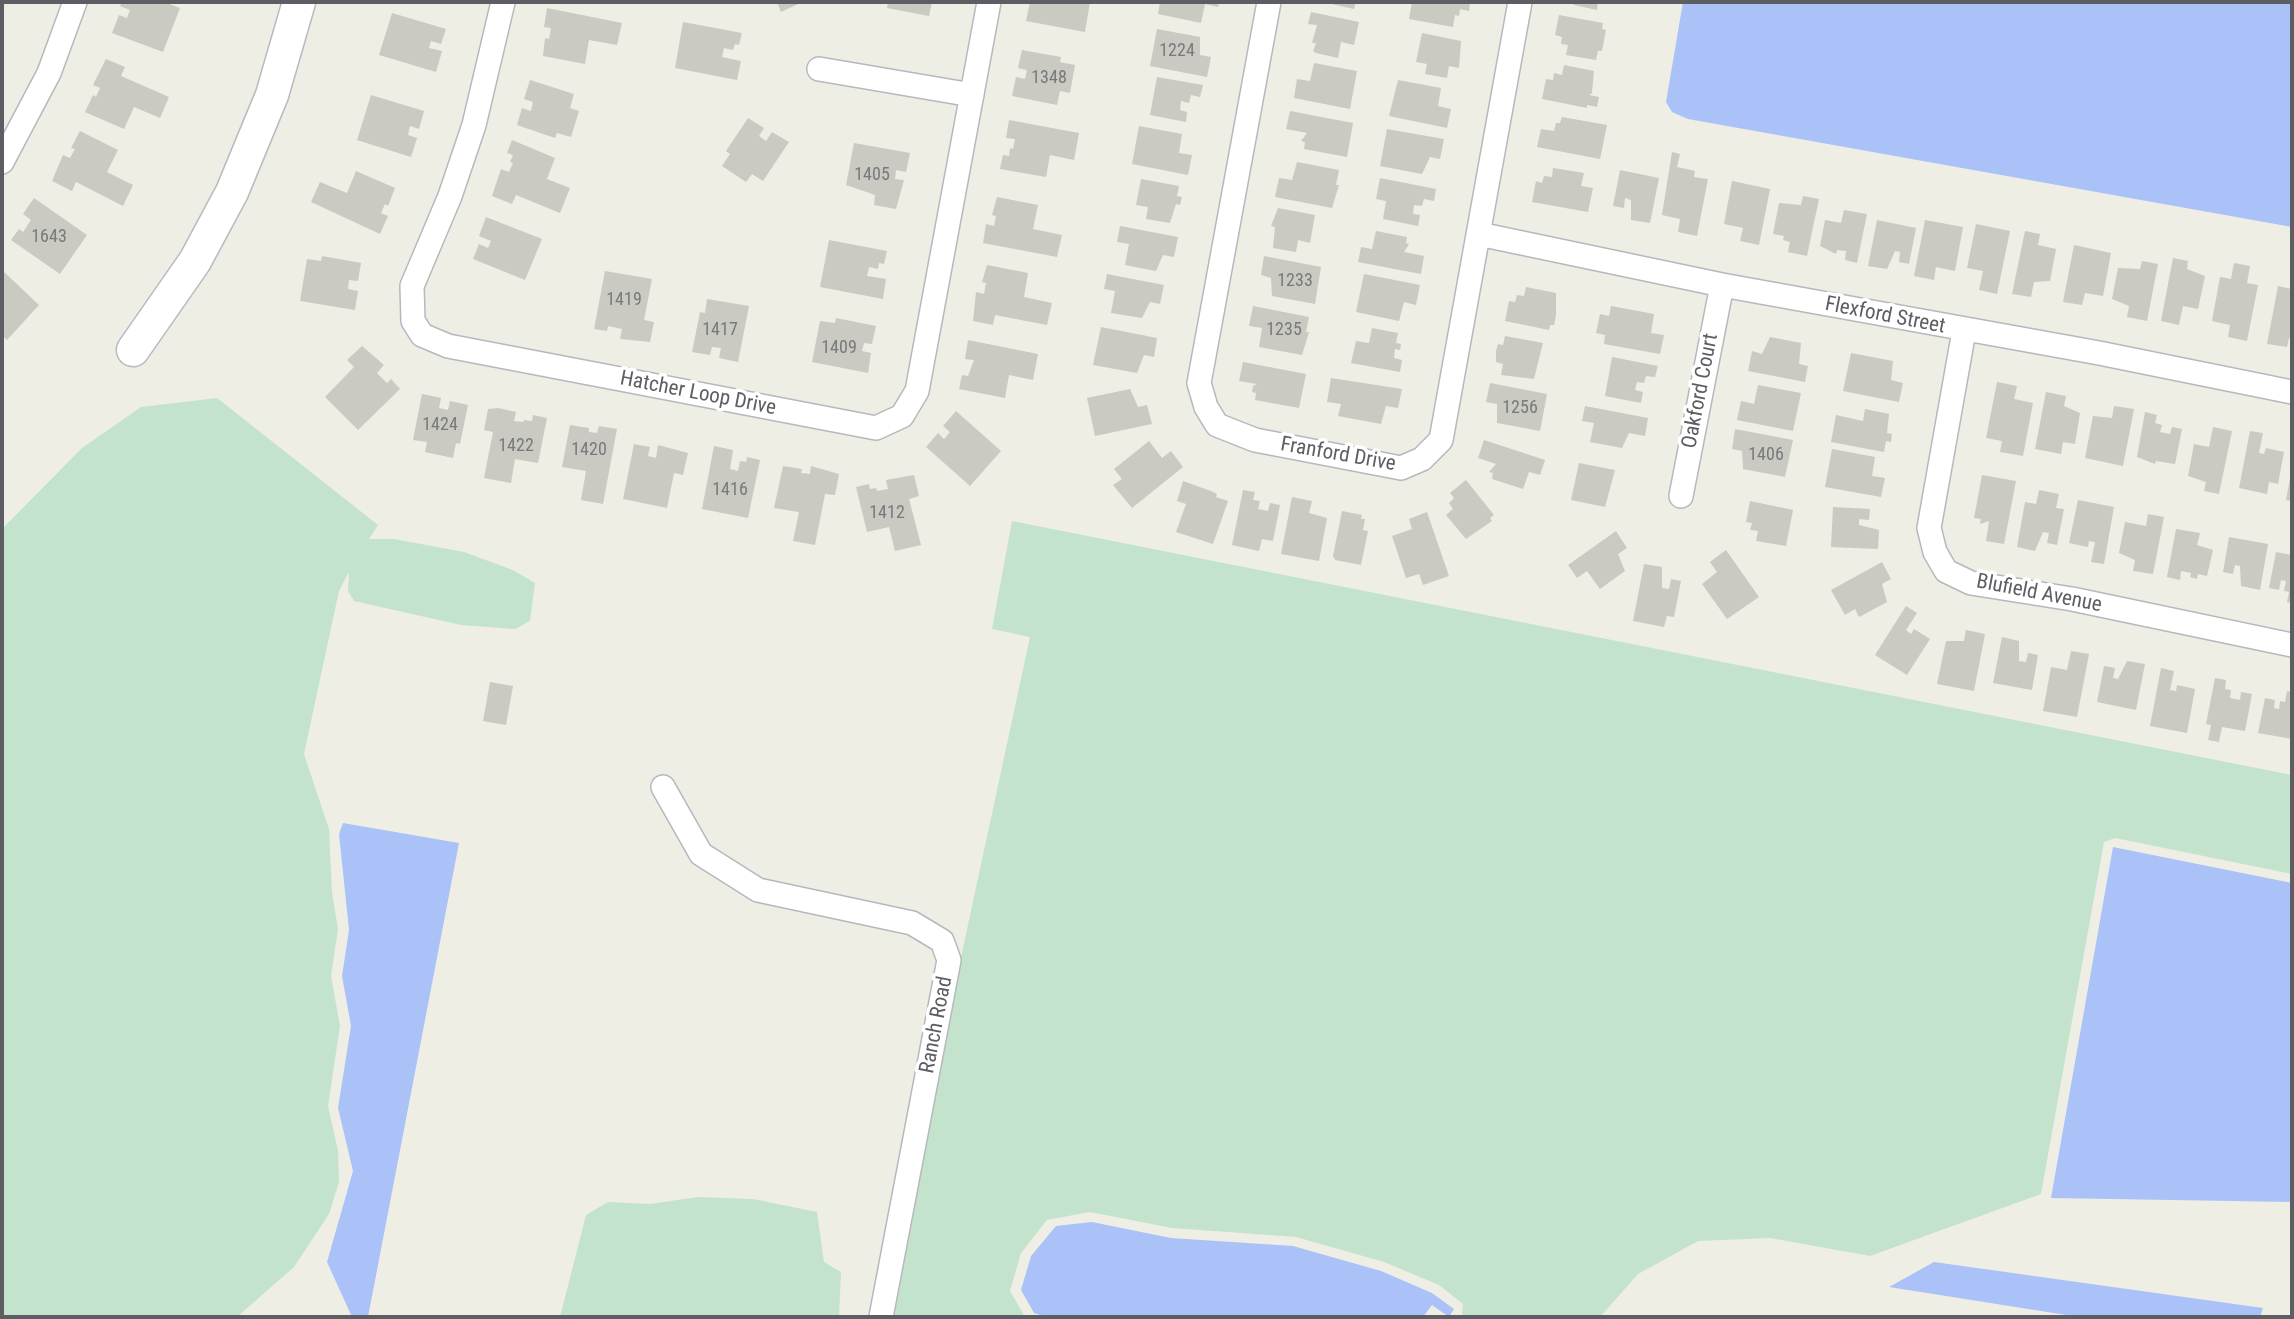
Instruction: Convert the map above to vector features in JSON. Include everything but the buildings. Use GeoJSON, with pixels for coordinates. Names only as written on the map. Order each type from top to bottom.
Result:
{"type":"FeatureCollection","features":[{"type":"Feature","properties":{"kind":"street"},"geometry":{"type":"LineString","coordinates":[[2,162],[49,73],[75,2]]}},
{"type":"Feature","properties":{"kind":"street"},"geometry":{"type":"LineString","coordinates":[[134,350],[195,261],[232,192],[268,106],[299,2]]}},
{"type":"Feature","properties":{"kind":"street","name":"Hatcher Loop Drive"},"geometry":{"type":"LineString","coordinates":[[503,2],[474,125],[450,196],[412,286],[412,321],[422,335],[448,346],[876,428],[902,416],[917,391],[989,2]]}},
{"type":"Feature","properties":{"kind":"street","name":"Franford Drive"},"geometry":{"type":"LineString","coordinates":[[1269,2],[1199,383],[1206,407],[1217,425],[1255,440],[1401,468],[1422,459],[1441,440],[1520,2]]}},
{"type":"Feature","properties":{"kind":"street"},"geometry":{"type":"LineString","coordinates":[[819,69],[972,95]]}},
{"type":"Feature","properties":{"kind":"street","name":"Flexford Street"},"geometry":{"type":"LineString","coordinates":[[1479,234],[1722,285],[1964,331],[2099,353],[2292,392]]}},
{"type":"Feature","properties":{"kind":"street","name":"Oakford Court"},"geometry":{"type":"LineString","coordinates":[[1681,496],[1722,285]]}},
{"type":"Feature","properties":{"kind":"street","name":"Blufield Avenue"},"geometry":{"type":"LineString","coordinates":[[1964,331],[1929,528],[1935,552],[1946,571],[1971,583],[2072,599],[2292,645]]}},
{"type":"Feature","properties":{"kind":"street","name":"Ranch Road"},"geometry":{"type":"LineString","coordinates":[[663,786],[701,854],[758,890],[912,923],[942,941],[949,960],[881,1317]]}},
{"type":"Feature","properties":{"kind":"green space"},"geometry":{"type":"Polygon","coordinates":[[[217,398],[378,525],[369,539],[394,539],[464,552],[513,570],[535,583],[530,621],[515,629],[461,625],[354,601],[348,591],[349,572],[339,591],[304,754],[329,829],[332,892],[338,929],[331,976],[340,1026],[328,1106],[338,1151],[339,1182],[329,1214],[294,1267],[237,1317],[2,1317],[2,529],[82,448],[141,407],[217,398]]]}},
{"type":"Feature","properties":{"kind":"green space"},"geometry":{"type":"Polygon","coordinates":[[[1012,521],[2292,775],[2292,874],[2115,838],[2104,842],[2041,1194],[1870,1256],[1770,1238],[1698,1241],[1638,1274],[1600,1317],[1462,1317],[1463,1304],[1439,1285],[1384,1262],[1296,1237],[1172,1228],[1090,1212],[1047,1220],[1021,1253],[1010,1291],[1025,1317],[894,1317],[963,948],[1030,637],[992,629],[1012,521]]]}},
{"type":"Feature","properties":{"kind":"green space"},"geometry":{"type":"Polygon","coordinates":[[[698,1197],[753,1199],[817,1212],[824,1262],[841,1272],[839,1317],[560,1317],[586,1215],[608,1202],[650,1204],[698,1197]]]}},
{"type":"Feature","properties":{"kind":"water"},"geometry":{"type":"Polygon","coordinates":[[[1683,2],[2292,2],[2292,227],[1688,119],[1672,112],[1666,102],[1683,2]]]}},
{"type":"Feature","properties":{"kind":"water"},"geometry":{"type":"Polygon","coordinates":[[[343,823],[459,843],[368,1317],[352,1317],[327,1262],[353,1171],[338,1108],[351,1026],[342,976],[349,930],[339,834],[343,823]]]}},
{"type":"Feature","properties":{"kind":"water"},"geometry":{"type":"Polygon","coordinates":[[[2113,847],[2292,883],[2292,1202],[2051,1198],[2113,847]]]}},
{"type":"Feature","properties":{"kind":"water"},"geometry":{"type":"Polygon","coordinates":[[[1092,1222],[1171,1238],[1293,1246],[1381,1271],[1432,1293],[1454,1309],[1449,1317],[1432,1305],[1423,1317],[1047,1317],[1034,1313],[1021,1290],[1031,1256],[1056,1226],[1092,1222]]]}},
{"type":"Feature","properties":{"kind":"water"},"geometry":{"type":"Polygon","coordinates":[[[1934,1262],[2263,1308],[2260,1317],[2079,1317],[1889,1287],[1934,1262]]]}}]}
